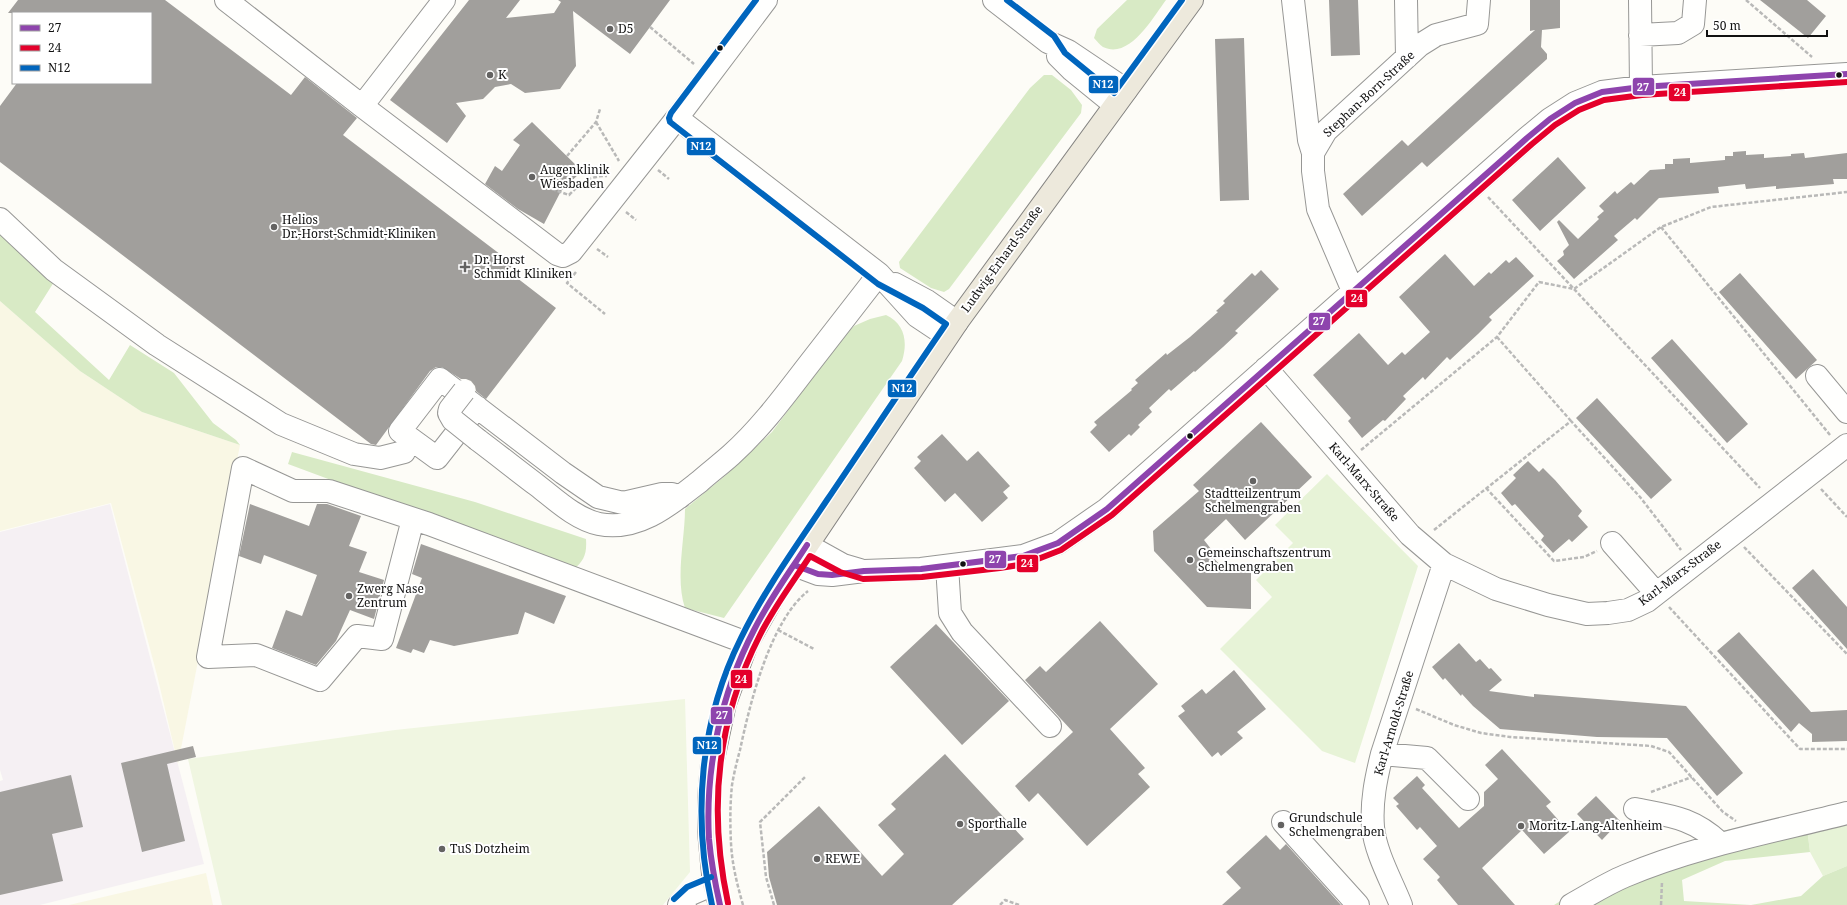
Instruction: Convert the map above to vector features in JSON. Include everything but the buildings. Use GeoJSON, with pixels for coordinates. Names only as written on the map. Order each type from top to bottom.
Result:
{"type":"FeatureCollection","features":[{"type":"Feature","properties":{"kind":"main road","name":"Ludwig-Erhard-Straße"},"geometry":{"type":"LineString","coordinates":[[720,905],[714,884],[708,831],[712,764],[725,703],[747,643],[770,601],[952,329],[1192,0]]}},
{"type":"Feature","properties":{"kind":"street"},"geometry":{"type":"LineString","coordinates":[[226,0],[362,106],[557,254],[563,256],[571,252],[625,170],[677,118],[766,0]]}},
{"type":"Feature","properties":{"kind":"street"},"geometry":{"type":"LineString","coordinates":[[362,106],[444,0]]}},
{"type":"Feature","properties":{"kind":"street"},"geometry":{"type":"LineString","coordinates":[[994,0],[1048,42],[1075,56],[1120,98]]}},
{"type":"Feature","properties":{"kind":"street"},"geometry":{"type":"LineString","coordinates":[[1293,0],[1309,140],[1313,153],[1313,171],[1318,209],[1354,291]]}},
{"type":"Feature","properties":{"kind":"street"},"geometry":{"type":"LineString","coordinates":[[1406,0],[1407,57]]}},
{"type":"Feature","properties":{"kind":"street","name":"Stephan-Born-Straße"},"geometry":{"type":"LineString","coordinates":[[1313,153],[1326,131],[1420,45],[1436,35],[1477,24],[1479,0]]}},
{"type":"Feature","properties":{"kind":"street"},"geometry":{"type":"LineString","coordinates":[[1640,0],[1641,87]]}},
{"type":"Feature","properties":{"kind":"street"},"geometry":{"type":"LineString","coordinates":[[1640,35],[1678,33],[1693,24],[1695,0]]}},
{"type":"Feature","properties":{"kind":"street"},"geometry":{"type":"LineString","coordinates":[[794,565],[824,575],[864,571],[921,569],[1023,556],[1058,543],[1107,509],[1475,183],[1533,133],[1575,103],[1602,92],[1641,87],[1840,74]]}},
{"type":"Feature","properties":{"kind":"street"},"geometry":{"type":"LineString","coordinates":[[677,118],[881,276],[927,301],[952,329]]}},
{"type":"Feature","properties":{"kind":"street"},"geometry":{"type":"LineString","coordinates":[[0,219],[54,270],[157,345],[281,424],[354,454],[380,458],[404,452]]}},
{"type":"Feature","properties":{"kind":"street"},"geometry":{"type":"LineString","coordinates":[[680,497],[672,494],[662,494],[623,503],[598,497],[563,473],[470,399],[450,409],[449,413],[453,420],[575,514],[599,524],[612,525],[642,520],[656,513],[680,497],[732,454],[776,408],[881,276]]}},
{"type":"Feature","properties":{"kind":"street","name":"Karl-Marx-Straße"},"geometry":{"type":"LineString","coordinates":[[1266,368],[1410,535],[1444,564],[1496,588],[1548,605],[1587,614],[1608,614],[1628,610],[1647,601],[1844,447]]}},
{"type":"Feature","properties":{"kind":"street"},"geometry":{"type":"LineString","coordinates":[[1817,376],[1847,412]]}},
{"type":"Feature","properties":{"kind":"street"},"geometry":{"type":"LineString","coordinates":[[413,519],[382,639],[357,636],[320,680],[256,655],[208,657],[243,468],[293,491],[329,491],[413,519],[747,643]]}},
{"type":"Feature","properties":{"kind":"street"},"geometry":{"type":"LineString","coordinates":[[1612,543],[1656,594]]}},
{"type":"Feature","properties":{"kind":"street"},"geometry":{"type":"LineString","coordinates":[[807,545],[842,565],[864,571]]}},
{"type":"Feature","properties":{"kind":"street","name":"Karl-Arnold-Straße"},"geometry":{"type":"LineString","coordinates":[[1401,905],[1379,851],[1373,828],[1375,782],[1382,754],[1444,564]]}},
{"type":"Feature","properties":{"kind":"street"},"geometry":{"type":"LineString","coordinates":[[947,566],[950,613],[962,632],[1050,726]]}},
{"type":"Feature","properties":{"kind":"street"},"geometry":{"type":"LineString","coordinates":[[1382,754],[1427,758],[1468,799]]}},
{"type":"Feature","properties":{"kind":"street"},"geometry":{"type":"LineString","coordinates":[[1635,809],[1685,819],[1707,830],[1720,843]]}},
{"type":"Feature","properties":{"kind":"street"},"geometry":{"type":"LineString","coordinates":[[1571,905],[1624,876],[1720,843],[1847,813]]}},
{"type":"Feature","properties":{"kind":"street"},"geometry":{"type":"LineString","coordinates":[[1283,822],[1358,905]]}},
{"type":"Feature","properties":{"kind":"street"},"geometry":{"type":"LineString","coordinates":[[679,905],[691,894],[714,884]]}},
{"type":"Feature","properties":{"kind":"path"},"geometry":{"type":"LineString","coordinates":[[1746,0],[1840,74]]}},
{"type":"Feature","properties":{"kind":"path"},"geometry":{"type":"LineString","coordinates":[[650,27],[709,76]]}},
{"type":"Feature","properties":{"kind":"path"},"geometry":{"type":"LineString","coordinates":[[567,156],[596,122],[600,109]]}},
{"type":"Feature","properties":{"kind":"path"},"geometry":{"type":"LineString","coordinates":[[552,190],[569,195],[583,182],[598,176],[625,170],[596,122]]}},
{"type":"Feature","properties":{"kind":"path"},"geometry":{"type":"LineString","coordinates":[[1475,183],[1773,502]]}},
{"type":"Feature","properties":{"kind":"path"},"geometry":{"type":"LineString","coordinates":[[1347,462],[1497,336],[1539,282],[1574,289],[1661,227],[1711,207],[1847,192]]}},
{"type":"Feature","properties":{"kind":"path"},"geometry":{"type":"LineString","coordinates":[[623,210],[636,220]]}},
{"type":"Feature","properties":{"kind":"path"},"geometry":{"type":"LineString","coordinates":[[1661,227],[1844,447]]}},
{"type":"Feature","properties":{"kind":"path"},"geometry":{"type":"LineString","coordinates":[[595,247],[608,257]]}},
{"type":"Feature","properties":{"kind":"path"},"geometry":{"type":"LineString","coordinates":[[580,267],[567,283],[605,314]]}},
{"type":"Feature","properties":{"kind":"path"},"geometry":{"type":"LineString","coordinates":[[1497,336],[1640,497],[1693,565]]}},
{"type":"Feature","properties":{"kind":"path"},"geometry":{"type":"LineString","coordinates":[[1419,542],[1571,421]]}},
{"type":"Feature","properties":{"kind":"path"},"geometry":{"type":"LineString","coordinates":[[1808,475],[1847,517]]}},
{"type":"Feature","properties":{"kind":"path"},"geometry":{"type":"LineString","coordinates":[[1486,488],[1554,561],[1584,557],[1612,543]]}},
{"type":"Feature","properties":{"kind":"path"},"geometry":{"type":"LineString","coordinates":[[1732,534],[1847,654]]}},
{"type":"Feature","properties":{"kind":"path"},"geometry":{"type":"LineString","coordinates":[[743,905],[735,876],[731,843],[732,785],[746,720],[759,675],[778,630],[799,598],[812,588]]}},
{"type":"Feature","properties":{"kind":"path"},"geometry":{"type":"LineString","coordinates":[[1656,594],[1800,749],[1847,749]]}},
{"type":"Feature","properties":{"kind":"path"},"geometry":{"type":"LineString","coordinates":[[778,630],[814,649]]}},
{"type":"Feature","properties":{"kind":"path"},"geometry":{"type":"LineString","coordinates":[[1400,701],[1454,725],[1481,733],[1510,737],[1651,746],[1669,752],[1723,812],[1739,822]]}},
{"type":"Feature","properties":{"kind":"path"},"geometry":{"type":"LineString","coordinates":[[774,905],[766,877],[760,822],[806,776]]}},
{"type":"Feature","properties":{"kind":"path"},"geometry":{"type":"LineString","coordinates":[[1635,809],[1640,796],[1692,777]]}},
{"type":"Feature","properties":{"kind":"path"},"geometry":{"type":"LineString","coordinates":[[1000,905],[1005,900],[1019,905]]}},
{"type":"Feature","properties":{"kind":"shaded area"},"geometry":{"type":"Polygon","coordinates":[[[0,301],[80,371],[142,412],[240,445],[178,764],[157,675],[111,503],[0,531],[0,301]]]}},
{"type":"Feature","properties":{"kind":"shaded area"},"geometry":{"type":"Polygon","coordinates":[[[110,504],[204,864],[40,905],[0,905],[0,781],[3,780],[0,770],[0,532],[110,504]]]}},
{"type":"Feature","properties":{"kind":"shaded area"},"geometry":{"type":"Polygon","coordinates":[[[206,873],[213,905],[69,905],[206,873]]]}},
{"type":"Feature","properties":{"kind":"green space"},"geometry":{"type":"Polygon","coordinates":[[[1127,0],[1166,0],[1140,35],[1131,42],[1122,48],[1113,49],[1103,47],[1094,38],[1097,29],[1127,0]]]}},
{"type":"Feature","properties":{"kind":"green space"},"geometry":{"type":"Polygon","coordinates":[[[1044,75],[1052,75],[1071,90],[1082,105],[1081,113],[949,289],[944,292],[931,288],[900,268],[899,262],[1030,88],[1044,75]]]}},
{"type":"Feature","properties":{"kind":"green space"},"geometry":{"type":"Polygon","coordinates":[[[0,232],[54,282],[35,312],[109,380],[130,345],[174,373],[213,423],[236,440],[240,445],[142,412],[80,371],[0,301],[0,232]]]}},
{"type":"Feature","properties":{"kind":"green space"},"geometry":{"type":"Polygon","coordinates":[[[886,315],[901,328],[905,340],[902,361],[724,618],[685,608],[681,585],[681,559],[685,509],[726,475],[772,432],[840,341],[854,326],[870,319],[886,315]]]}},
{"type":"Feature","properties":{"kind":"green space"},"geometry":{"type":"Polygon","coordinates":[[[292,452],[475,502],[586,539],[584,557],[573,570],[288,464],[292,452]]]}},
{"type":"Feature","properties":{"kind":"green space"},"geometry":{"type":"Polygon","coordinates":[[[1327,474],[1418,566],[1355,763],[1322,751],[1220,649],[1272,597],[1256,580],[1293,543],[1275,525],[1327,474]]]}},
{"type":"Feature","properties":{"kind":"green space"},"geometry":{"type":"Polygon","coordinates":[[[685,699],[690,872],[663,905],[222,905],[188,759],[395,730],[685,699]]]}},
{"type":"Feature","properties":{"kind":"green space"},"geometry":{"type":"Polygon","coordinates":[[[1847,803],[1807,828],[1810,852],[1725,861],[1682,880],[1684,901],[1751,905],[1554,905],[1607,872],[1714,833],[1847,803]]]}},
{"type":"Feature","properties":{"kind":"green space"},"geometry":{"type":"Polygon","coordinates":[[[1847,818],[1847,866],[1823,876],[1810,852],[1807,828],[1847,818]]]}},
{"type":"Feature","properties":{"kind":"green space"},"geometry":{"type":"Polygon","coordinates":[[[1847,866],[1847,905],[1751,905],[1801,896],[1823,876],[1847,866]]]}},
{"type":"Feature","properties":{"kind":"transit line","name":"N12"},"geometry":{"type":"LineString","coordinates":[[712,905],[702,837],[704,769],[716,702],[727,669],[760,602],[946,324],[923,308],[878,284],[670,122],[669,118],[671,113],[756,0]]}},
{"type":"Feature","properties":{"kind":"transit line","name":"N12"},"geometry":{"type":"LineString","coordinates":[[1007,0],[1054,36],[1065,53],[1114,93],[1182,0]]}},
{"type":"Feature","properties":{"kind":"transit line","name":"27"},"geometry":{"type":"LineString","coordinates":[[794,565],[818,574],[832,575],[864,571],[921,569],[1023,556],[1058,543],[1107,509],[1527,138],[1550,119],[1575,103],[1602,92],[1641,87],[1847,74]]}},
{"type":"Feature","properties":{"kind":"transit line","name":"24"},"geometry":{"type":"LineString","coordinates":[[728,903],[718,834],[720,766],[725,733],[745,667],[760,635],[777,605],[810,556],[840,572],[863,579],[922,577],[1000,568],[1025,564],[1061,550],[1112,515],[1532,144],[1555,125],[1579,110],[1604,100],[1642,95],[1847,82]]}},
{"type":"Feature","properties":{"kind":"transit line","name":"27"},"geometry":{"type":"LineString","coordinates":[[720,905],[711,856],[708,812],[713,758],[724,705],[732,679],[754,630],[773,597],[807,545]]}},
{"type":"Feature","properties":{"kind":"transit line","name":"N12"},"geometry":{"type":"LineString","coordinates":[[674,899],[687,887],[711,877]]}},
{"type":"Feature","properties":{"kind":"place","name":"D5"},"geometry":{"type":"Point","coordinates":[610,29]}},
{"type":"Feature","properties":{"kind":"place","name":"K"},"geometry":{"type":"Point","coordinates":[490,75]}},
{"type":"Feature","properties":{"kind":"place","name":"Augenklinik Wiesbaden"},"geometry":{"type":"Point","coordinates":[532,177]}},
{"type":"Feature","properties":{"kind":"place","name":"Helios Dr.-Horst-Schmidt-Kliniken"},"geometry":{"type":"Point","coordinates":[274,227]}},
{"type":"Feature","properties":{"kind":"place","name":"Dr. Horst Schmidt Kliniken"},"geometry":{"type":"Point","coordinates":[465,267]}},
{"type":"Feature","properties":{"kind":"place","name":"Stadtteilzentrum Schelmengraben"},"geometry":{"type":"Point","coordinates":[1253,481]}},
{"type":"Feature","properties":{"kind":"place","name":"Gemeinschaftszentrum Schelmengraben"},"geometry":{"type":"Point","coordinates":[1190,560]}},
{"type":"Feature","properties":{"kind":"place","name":"Zwerg Nase Zentrum"},"geometry":{"type":"Point","coordinates":[349,596]}},
{"type":"Feature","properties":{"kind":"place","name":"Sporthalle"},"geometry":{"type":"Point","coordinates":[960,824]}},
{"type":"Feature","properties":{"kind":"place","name":"Grundschule Schelmengraben"},"geometry":{"type":"Point","coordinates":[1281,825]}},
{"type":"Feature","properties":{"kind":"place","name":"Moritz-Lang-Altenheim"},"geometry":{"type":"Point","coordinates":[1521,826]}},
{"type":"Feature","properties":{"kind":"place","name":"TuS Dotzheim"},"geometry":{"type":"Point","coordinates":[442,849]}},
{"type":"Feature","properties":{"kind":"place","name":"REWE"},"geometry":{"type":"Point","coordinates":[817,859]}}]}
